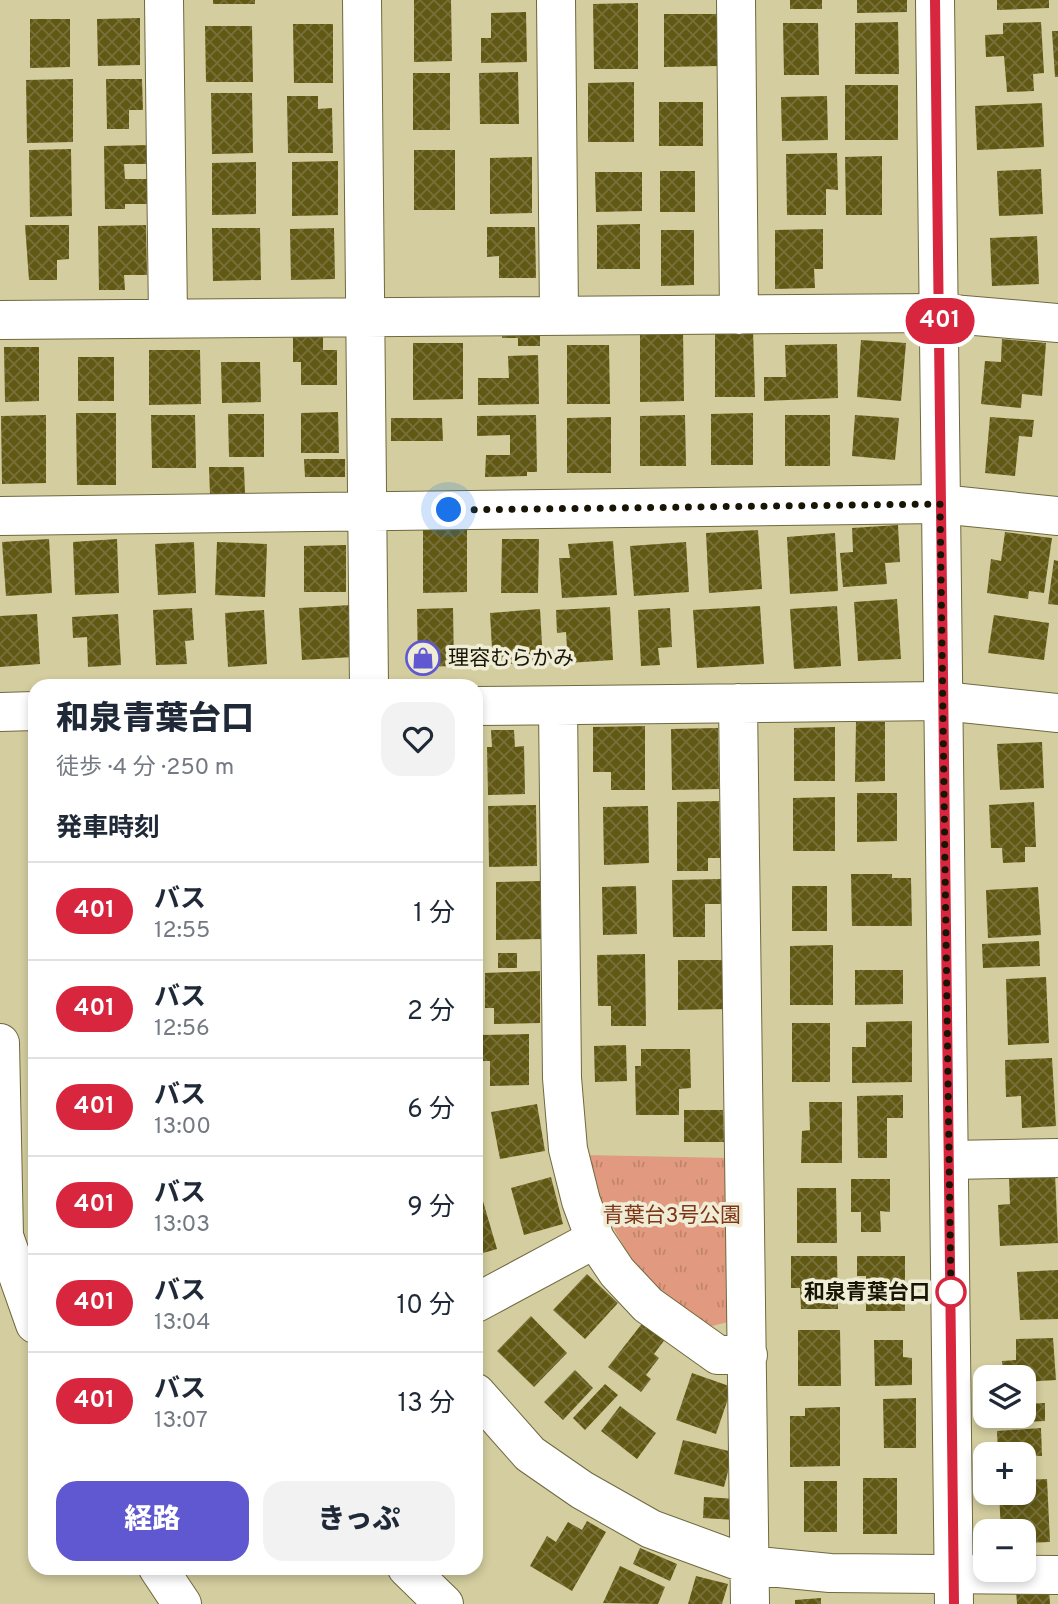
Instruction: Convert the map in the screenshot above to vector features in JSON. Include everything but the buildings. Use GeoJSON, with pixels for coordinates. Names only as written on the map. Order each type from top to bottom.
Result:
{"type":"FeatureCollection","features":[{"type":"Feature","properties":{"kind":"street"},"geometry":{"type":"LineString","coordinates":[[164,0],[168,318]]}},
{"type":"Feature","properties":{"kind":"street"},"geometry":{"type":"LineString","coordinates":[[362,0],[369,679]]}},
{"type":"Feature","properties":{"kind":"street"},"geometry":{"type":"LineString","coordinates":[[556,0],[559,315]]}},
{"type":"Feature","properties":{"kind":"street"},"geometry":{"type":"LineString","coordinates":[[736,0],[739,314]]}},
{"type":"Feature","properties":{"kind":"street"},"geometry":{"type":"LineString","coordinates":[[935,0],[954,1589]]}},
{"type":"Feature","properties":{"kind":"street"},"geometry":{"type":"LineString","coordinates":[[0,320],[940,313],[1058,323]]}},
{"type":"Feature","properties":{"kind":"street"},"geometry":{"type":"LineString","coordinates":[[0,516],[940,504],[1058,516]]}},
{"type":"Feature","properties":{"kind":"street"},"geometry":{"type":"LineString","coordinates":[[483,706],[943,701],[1058,713]]}},
{"type":"Feature","properties":{"kind":"street"},"geometry":{"type":"LineString","coordinates":[[738,703],[750,1604]]}},
{"type":"Feature","properties":{"kind":"street"},"geometry":{"type":"LineString","coordinates":[[558,706],[562,1078],[568,1149],[595,1238],[617,1272],[641,1297],[718,1356],[748,1355]]}},
{"type":"Feature","properties":{"kind":"street"},"geometry":{"type":"LineString","coordinates":[[0,712],[28,711]]}},
{"type":"Feature","properties":{"kind":"street"},"geometry":{"type":"LineString","coordinates":[[0,1043],[2,1236],[28,1305]]}},
{"type":"Feature","properties":{"kind":"street"},"geometry":{"type":"LineString","coordinates":[[950,1160],[1058,1158]]}},
{"type":"Feature","properties":{"kind":"street"},"geometry":{"type":"LineString","coordinates":[[483,1299],[595,1238]]}},
{"type":"Feature","properties":{"kind":"street"},"geometry":{"type":"LineString","coordinates":[[483,1401],[530,1454],[582,1490],[651,1529],[749,1565],[954,1589],[1058,1575]]}},
{"type":"Feature","properties":{"kind":"street"},"geometry":{"type":"LineString","coordinates":[[163,1575],[182,1604]]}},
{"type":"Feature","properties":{"kind":"street"},"geometry":{"type":"LineString","coordinates":[[414,1575],[444,1604]]}},
{"type":"Feature","properties":{"kind":"green space","name":"青葉台3号公園"},"geometry":{"type":"Polygon","coordinates":[[[585,1155],[730,1158],[732,1321],[708,1327],[675,1306],[655,1288],[628,1254],[608,1216],[585,1155]]]}},
{"type":"Feature","properties":{"kind":"bus line","name":"401"},"geometry":{"type":"LineString","coordinates":[[935,0],[954,1604]]}},
{"type":"Feature","properties":{"kind":"place","name":"理容むらかみ"},"geometry":{"type":"Point","coordinates":[423,658]}},
{"type":"Feature","properties":{"kind":"place","name":"和泉青葉台口"},"geometry":{"type":"Point","coordinates":[951,1292]}},
{"type":"Feature","properties":{"kind":"route"},"geometry":{"type":"LineString","coordinates":[[449,510],[940,504],[951,1297],[951,1292]]}}]}
